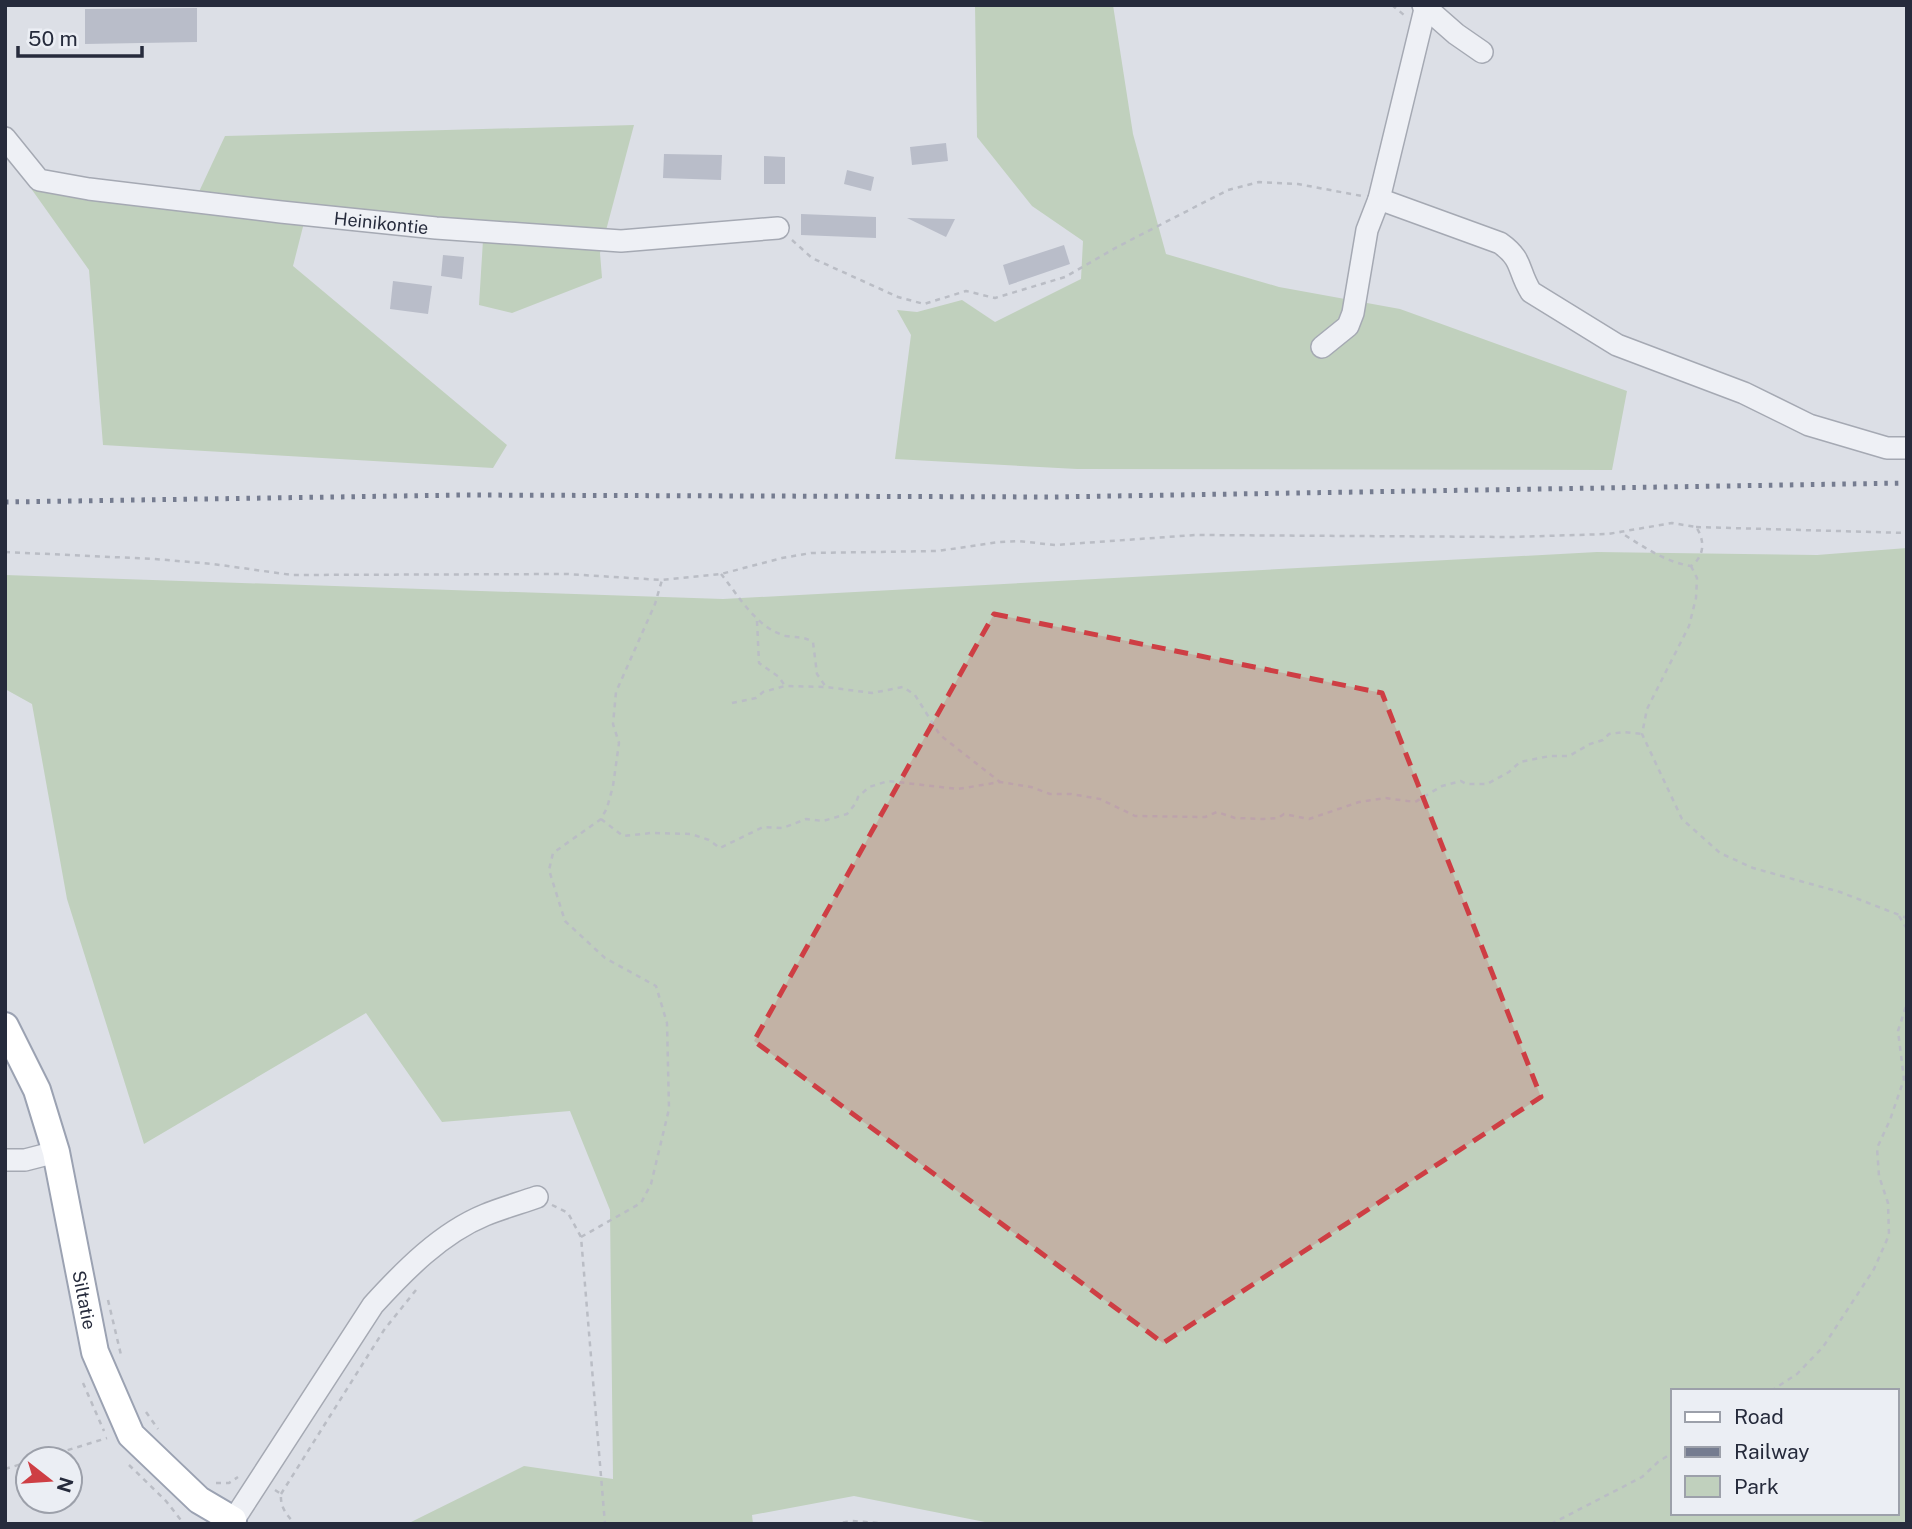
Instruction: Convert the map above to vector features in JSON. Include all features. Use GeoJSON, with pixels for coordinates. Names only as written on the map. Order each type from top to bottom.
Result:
{"type":"FeatureCollection","features":[{"type":"Feature","properties":{"kind":"main road","name":"Siltatie"},"geometry":{"type":"LineString","coordinates":[[5,1026],[37,1090],[55,1152],[95,1352],[131,1435],[199,1500],[235,1523]]}},
{"type":"Feature","properties":{"kind":"street"},"geometry":{"type":"LineString","coordinates":[[1322,347],[1348,326],[1353,313],[1367,230],[1379,199],[1425,6],[1456,34],[1482,52]]}},
{"type":"Feature","properties":{"kind":"street","name":"Heinikontie"},"geometry":{"type":"LineString","coordinates":[[5,138],[40,180],[89,189],[281,212],[436,228],[621,241],[778,228]]}},
{"type":"Feature","properties":{"kind":"street"},"geometry":{"type":"LineString","coordinates":[[1379,199],[1500,243],[1513,253],[1520,264],[1523,279],[1531,292],[1617,345],[1744,393],[1810,425],[1887,448],[1907,448]]}},
{"type":"Feature","properties":{"kind":"street"},"geometry":{"type":"LineString","coordinates":[[5,1160],[25,1160],[55,1152]]}},
{"type":"Feature","properties":{"kind":"street"},"geometry":{"type":"LineString","coordinates":[[235,1523],[259,1479],[373,1306],[400,1276],[453,1232],[484,1215],[545,1205]]}},
{"type":"Feature","properties":{"kind":"path"},"geometry":{"type":"LineString","coordinates":[[778,228],[812,258],[898,297],[924,304],[966,291],[995,298],[1065,277],[1228,190],[1259,182],[1298,184],[1379,199]]}},
{"type":"Feature","properties":{"kind":"path"},"geometry":{"type":"LineString","coordinates":[[5,552],[155,559],[292,575],[555,573],[662,580],[721,573],[811,553],[927,552],[1018,541],[1055,545],[1195,535],[1512,537],[1620,532],[1672,523],[1696,527],[1907,533]]}},
{"type":"Feature","properties":{"kind":"path"},"geometry":{"type":"LineString","coordinates":[[1620,532],[1677,564],[1691,566],[1698,561],[1703,548],[1703,536],[1696,527]]}},
{"type":"Feature","properties":{"kind":"path"},"geometry":{"type":"LineString","coordinates":[[1691,566],[1697,579],[1696,598],[1689,626],[1647,709],[1642,734],[1682,819],[1720,853],[1753,869],[1840,892],[1907,918]]}},
{"type":"Feature","properties":{"kind":"path"},"geometry":{"type":"LineString","coordinates":[[721,573],[757,620],[785,636],[804,637],[813,642],[817,674],[826,687]]}},
{"type":"Feature","properties":{"kind":"path"},"geometry":{"type":"LineString","coordinates":[[581,1237],[641,1203],[651,1184],[669,1109],[667,1023],[656,986],[605,958],[565,921],[549,870],[552,853],[601,819],[613,786],[619,743],[613,724],[616,692],[637,648],[662,580]]}},
{"type":"Feature","properties":{"kind":"path"},"geometry":{"type":"LineString","coordinates":[[757,620],[759,663],[779,677],[785,687]]}},
{"type":"Feature","properties":{"kind":"path"},"geometry":{"type":"LineString","coordinates":[[732,704],[785,687],[826,687],[872,693],[903,687],[915,695],[940,735],[1000,782]]}},
{"type":"Feature","properties":{"kind":"path"},"geometry":{"type":"LineString","coordinates":[[601,819],[623,836],[651,833],[691,834],[709,840],[720,848],[763,827],[783,828],[806,819],[823,821],[846,814],[869,787],[888,780],[958,789],[1000,782],[1031,787],[1050,794],[1100,799],[1135,816],[1205,817],[1217,812],[1235,818],[1278,818],[1284,814],[1309,819],[1359,802],[1385,798],[1415,802],[1442,786],[1461,781],[1466,784],[1487,784],[1509,772],[1520,762],[1569,756],[1603,740],[1609,734],[1642,734]]}},
{"type":"Feature","properties":{"kind":"path"},"geometry":{"type":"LineString","coordinates":[[1899,915],[1907,929]]}},
{"type":"Feature","properties":{"kind":"path"},"geometry":{"type":"LineString","coordinates":[[1774,1389],[1797,1374],[1823,1347],[1874,1269],[1889,1235],[1888,1203],[1879,1176],[1877,1149],[1891,1120],[1904,1079],[1898,1031],[1907,1003]]}},
{"type":"Feature","properties":{"kind":"path"},"geometry":{"type":"LineString","coordinates":[[545,1205],[568,1213],[581,1237],[605,1524]]}},
{"type":"Feature","properties":{"kind":"path"},"geometry":{"type":"LineString","coordinates":[[295,1524],[281,1503],[281,1494],[384,1329],[422,1282]]}},
{"type":"Feature","properties":{"kind":"path"},"geometry":{"type":"LineString","coordinates":[[107,1292],[122,1359]]}},
{"type":"Feature","properties":{"kind":"path"},"geometry":{"type":"LineString","coordinates":[[145,1410],[160,1432]]}},
{"type":"Feature","properties":{"kind":"path"},"geometry":{"type":"LineString","coordinates":[[84,1445],[107,1438]]}},
{"type":"Feature","properties":{"kind":"path"},"geometry":{"type":"LineString","coordinates":[[1550,1524],[1642,1477],[1671,1454]]}},
{"type":"Feature","properties":{"kind":"path"},"geometry":{"type":"LineString","coordinates":[[212,1482],[219,1485],[229,1483],[246,1470],[281,1494]]}},
{"type":"Feature","properties":{"kind":"path"},"geometry":{"type":"LineString","coordinates":[[289,1524],[291,1519]]}},
{"type":"Feature","properties":{"kind":"path"},"geometry":{"type":"LineString","coordinates":[[834,1524],[852,1521],[894,1524]]}},
{"type":"Feature","properties":{"kind":"highlighted area"},"geometry":{"type":"Polygon","coordinates":[[[994,614],[1382,693],[1541,1097],[1163,1343],[754,1041],[994,614]]]}},
{"type":"Feature","properties":{"kind":"green space"},"geometry":{"type":"Polygon","coordinates":[[[975,5],[1113,5],[1133,134],[1166,254],[1279,287],[1400,309],[1627,391],[1612,470],[1077,469],[895,459],[911,335],[897,310],[917,312],[962,300],[995,322],[1081,279],[1083,241],[1032,206],[977,137],[975,5]]]}},
{"type":"Feature","properties":{"kind":"green space"},"geometry":{"type":"Polygon","coordinates":[[[634,125],[600,253],[602,278],[512,313],[479,305],[484,224],[308,207],[293,266],[507,445],[493,468],[103,445],[89,270],[30,187],[190,211],[225,136],[634,125]]]}},
{"type":"Feature","properties":{"kind":"green space"},"geometry":{"type":"Polygon","coordinates":[[[1907,548],[1907,1524],[995,1524],[854,1496],[752,1515],[753,1524],[407,1524],[524,1466],[613,1479],[610,1210],[570,1111],[442,1122],[366,1013],[144,1144],[67,899],[32,704],[5,689],[5,575],[723,599],[1597,552],[1817,555],[1907,548]]]}},
{"type":"Feature","properties":{"kind":"building"},"geometry":{"type":"Polygon","coordinates":[[[197,8],[197,42],[85,44],[85,9],[197,8]]]}},
{"type":"Feature","properties":{"kind":"building"},"geometry":{"type":"Polygon","coordinates":[[[946,143],[948,161],[912,165],[910,147],[946,143]]]}},
{"type":"Feature","properties":{"kind":"building"},"geometry":{"type":"Polygon","coordinates":[[[664,154],[722,155],[721,180],[663,178],[664,154]]]}},
{"type":"Feature","properties":{"kind":"building"},"geometry":{"type":"Polygon","coordinates":[[[764,156],[785,157],[785,184],[764,184],[764,156]]]}},
{"type":"Feature","properties":{"kind":"building"},"geometry":{"type":"Polygon","coordinates":[[[847,170],[874,177],[871,191],[844,184],[847,170]]]}},
{"type":"Feature","properties":{"kind":"building"},"geometry":{"type":"Polygon","coordinates":[[[801,214],[876,217],[876,238],[801,235],[801,214]]]}},
{"type":"Feature","properties":{"kind":"building"},"geometry":{"type":"Polygon","coordinates":[[[907,218],[955,219],[946,237],[907,218]]]}},
{"type":"Feature","properties":{"kind":"building"},"geometry":{"type":"Polygon","coordinates":[[[1064,245],[1070,264],[1009,285],[1003,265],[1064,245]]]}},
{"type":"Feature","properties":{"kind":"building"},"geometry":{"type":"Polygon","coordinates":[[[443,255],[464,257],[462,279],[441,276],[443,255]]]}},
{"type":"Feature","properties":{"kind":"building"},"geometry":{"type":"Polygon","coordinates":[[[393,281],[432,286],[428,314],[390,309],[393,281]]]}},
{"type":"Feature","properties":{"kind":"railway"},"geometry":{"type":"LineString","coordinates":[[5,502],[464,495],[1052,497],[1907,483]]}}]}
